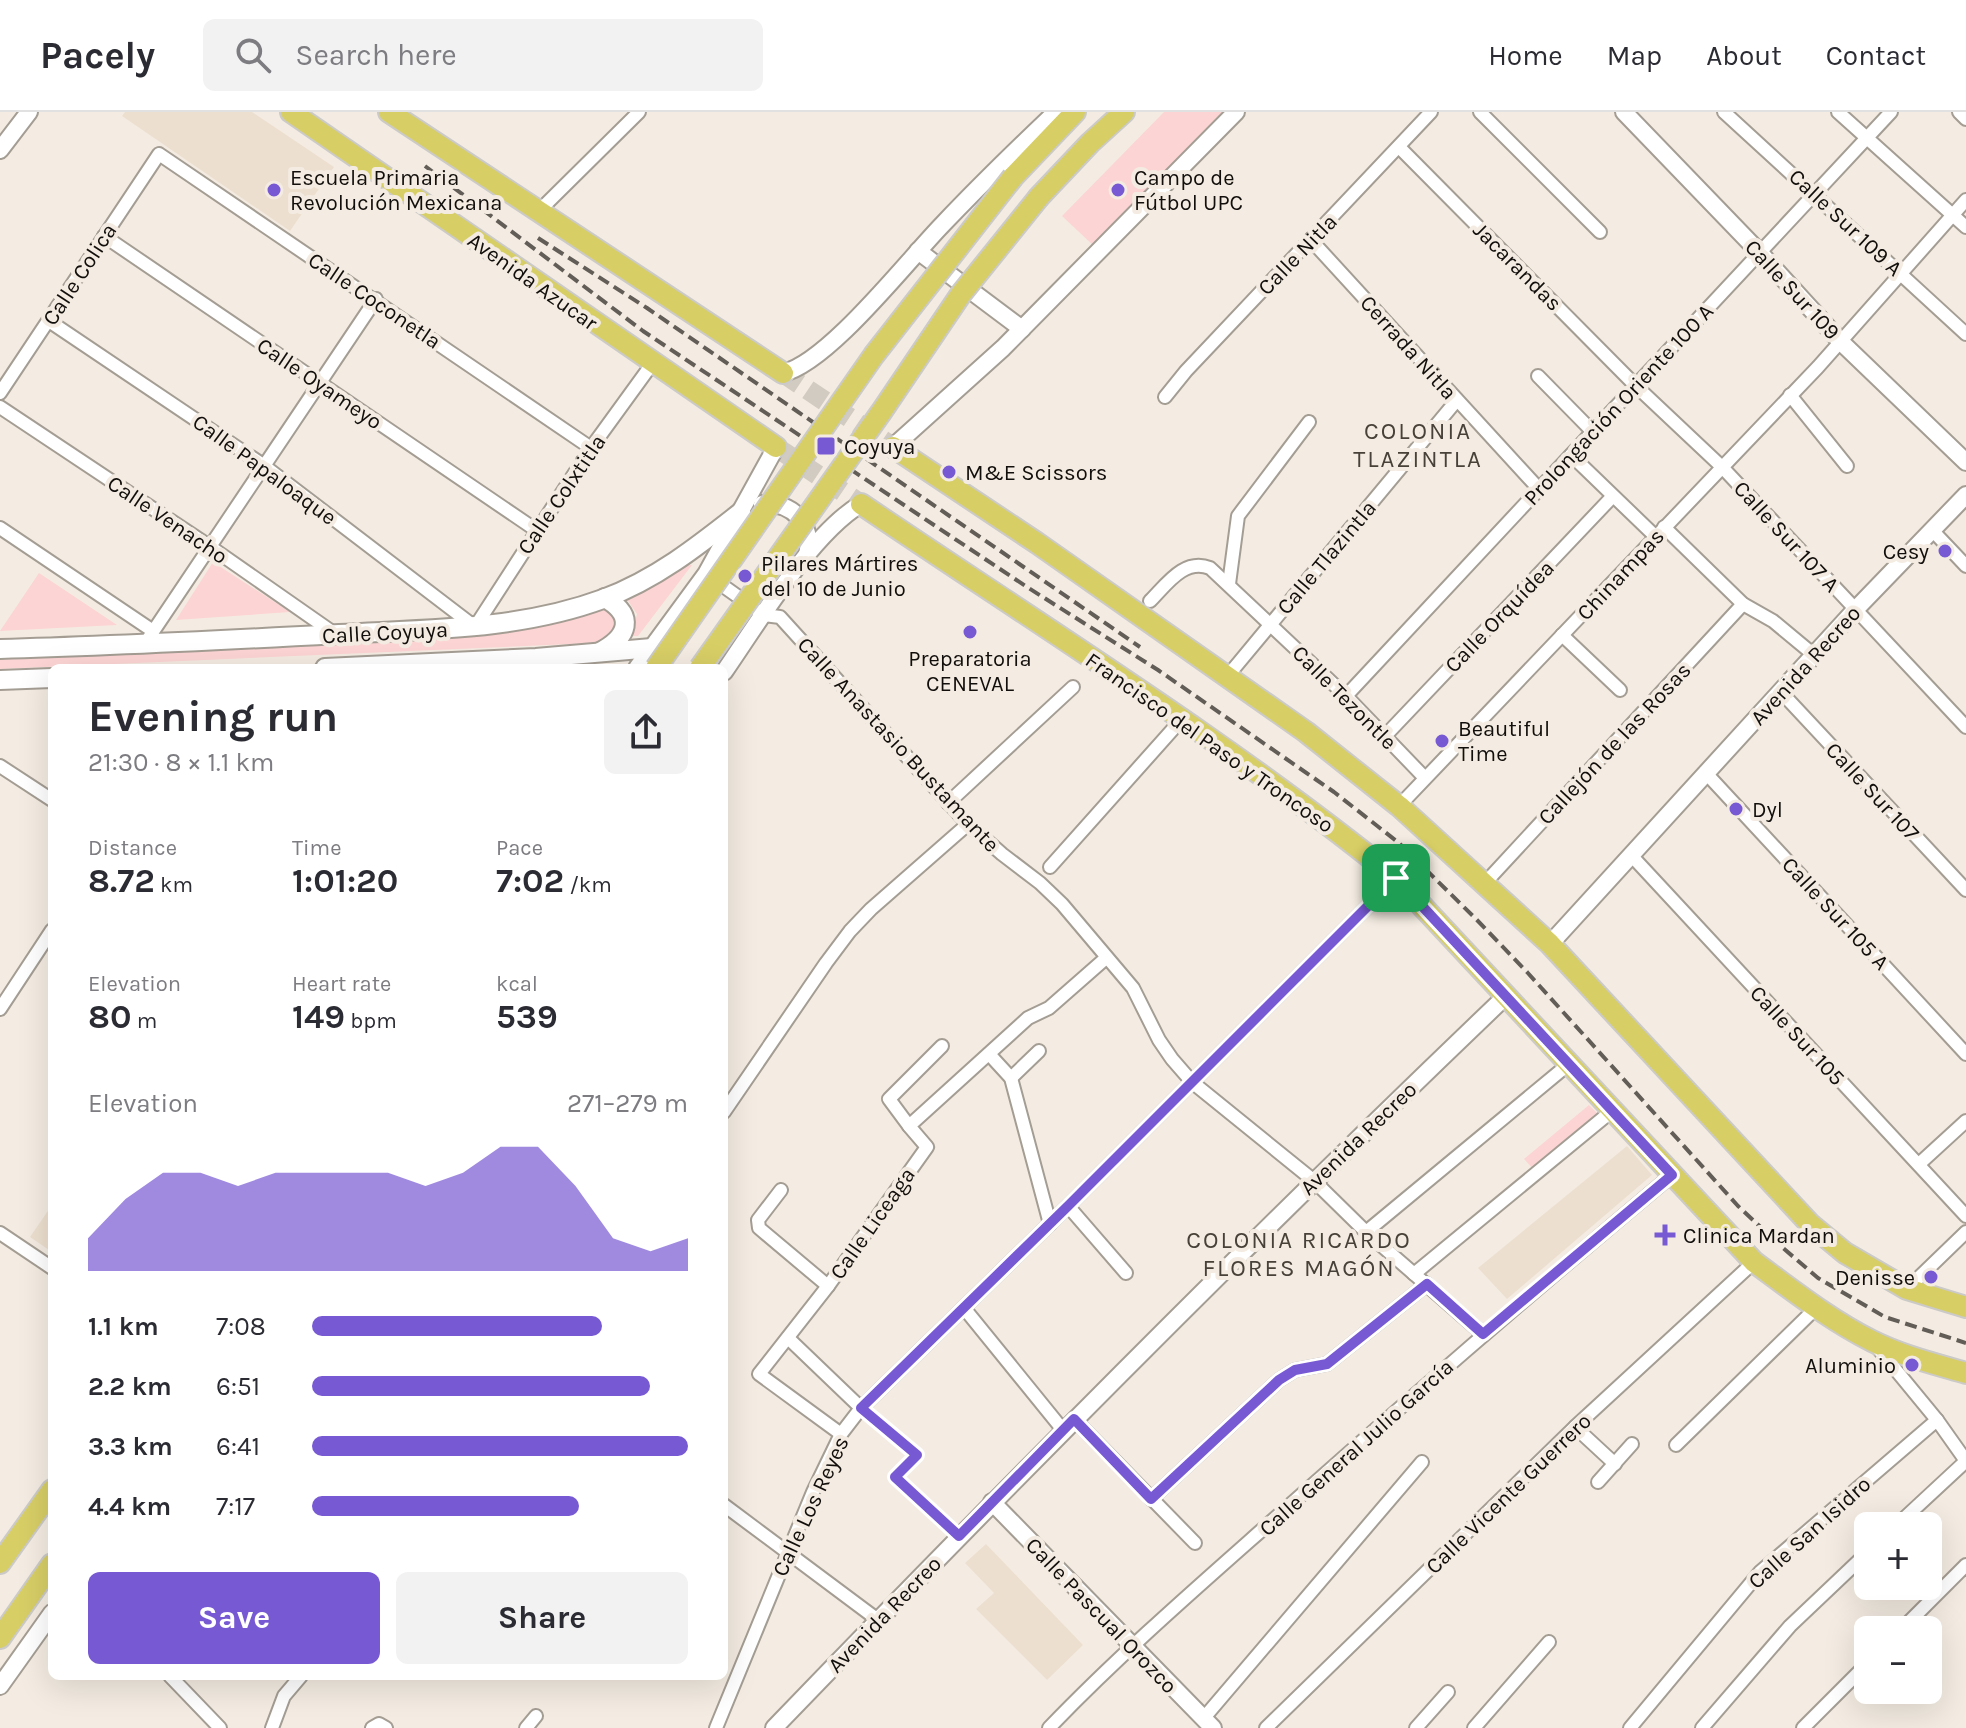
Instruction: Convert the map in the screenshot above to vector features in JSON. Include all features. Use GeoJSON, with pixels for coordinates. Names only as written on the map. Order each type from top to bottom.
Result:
{"type":"FeatureCollection","features":[{"type":"Feature","properties":{"kind":"main road","name":"Avenida Azucar"},"geometry":{"type":"LineString","coordinates":[[291,112],[776,447]]}},
{"type":"Feature","properties":{"kind":"main road"},"geometry":{"type":"LineString","coordinates":[[389,112],[783,373]]}},
{"type":"Feature","properties":{"kind":"main road"},"geometry":{"type":"LineString","coordinates":[[654,658],[874,355],[1013,177],[1075,112]]}},
{"type":"Feature","properties":{"kind":"main road"},"geometry":{"type":"LineString","coordinates":[[703,664],[961,294],[1039,197],[1124,112]]}},
{"type":"Feature","properties":{"kind":"main road"},"geometry":{"type":"LineString","coordinates":[[893,447],[1037,543],[1306,732],[1399,806],[1550,944],[1810,1224],[1845,1253],[1907,1289],[1966,1307]]}},
{"type":"Feature","properties":{"kind":"main road","name":"Francisco del Paso y Troncoso"},"geometry":{"type":"LineString","coordinates":[[861,504],[1182,719],[1342,834],[1396,878],[1754,1262],[1816,1308],[1872,1342],[1966,1373]]}},
{"type":"Feature","properties":{"kind":"main road","name":"Calle Coyuya"},"geometry":{"type":"LineString","coordinates":[[0,649],[148,638],[475,627],[559,613],[605,598],[657,573],[741,512]]}},
{"type":"Feature","properties":{"kind":"main road"},"geometry":{"type":"LineString","coordinates":[[598,654],[616,644],[626,620],[617,605],[605,598]]}},
{"type":"Feature","properties":{"kind":"main road","name":"Calle Coyuya"},"geometry":{"type":"LineString","coordinates":[[409,664],[598,654],[654,658]]}},
{"type":"Feature","properties":{"kind":"main road"},"geometry":{"type":"LineString","coordinates":[[536,658],[549,664]]}},
{"type":"Feature","properties":{"kind":"main road"},"geometry":{"type":"LineString","coordinates":[[0,680],[48,678]]}},
{"type":"Feature","properties":{"kind":"main road"},"geometry":{"type":"LineString","coordinates":[[0,1563],[7,1540],[48,1494]]}},
{"type":"Feature","properties":{"kind":"main road"},"geometry":{"type":"LineString","coordinates":[[0,1638],[48,1570]]}},
{"type":"Feature","properties":{"kind":"street"},"geometry":{"type":"LineString","coordinates":[[0,150],[29,112]]}},
{"type":"Feature","properties":{"kind":"street"},"geometry":{"type":"LineString","coordinates":[[539,211],[639,112]]}},
{"type":"Feature","properties":{"kind":"street"},"geometry":{"type":"LineString","coordinates":[[783,373],[806,364],[833,340],[1056,112]]}},
{"type":"Feature","properties":{"kind":"street"},"geometry":{"type":"LineString","coordinates":[[893,447],[1022,329],[1236,112]]}},
{"type":"Feature","properties":{"kind":"street","name":"Calle Nitla"},"geometry":{"type":"LineString","coordinates":[[1165,397],[1431,112]]}},
{"type":"Feature","properties":{"kind":"street"},"geometry":{"type":"LineString","coordinates":[[1480,112],[1600,232]]}},
{"type":"Feature","properties":{"kind":"street","name":"Calle Sur 109"},"geometry":{"type":"LineString","coordinates":[[1624,112],[1841,342],[1966,462]]}},
{"type":"Feature","properties":{"kind":"street","name":"Calle Sur 109 A"},"geometry":{"type":"LineString","coordinates":[[1724,112],[1966,334]]}},
{"type":"Feature","properties":{"kind":"street"},"geometry":{"type":"LineString","coordinates":[[1838,112],[1966,227]]}},
{"type":"Feature","properties":{"kind":"street","name":"Prolongación Oriente 100 A"},"geometry":{"type":"LineString","coordinates":[[1346,696],[1891,112]]}},
{"type":"Feature","properties":{"kind":"street"},"geometry":{"type":"LineString","coordinates":[[1959,112],[1966,119]]}},
{"type":"Feature","properties":{"kind":"street","name":"Jacarandas"},"geometry":{"type":"LineString","coordinates":[[1399,147],[1636,386]]}},
{"type":"Feature","properties":{"kind":"street","name":"Calle Colica"},"geometry":{"type":"LineString","coordinates":[[0,393],[159,154]]}},
{"type":"Feature","properties":{"kind":"street","name":"Calle Coconetla"},"geometry":{"type":"LineString","coordinates":[[159,154],[591,448]]}},
{"type":"Feature","properties":{"kind":"street","name":"Chinampas"},"geometry":{"type":"LineString","coordinates":[[1399,806],[1841,342],[1966,200]]}},
{"type":"Feature","properties":{"kind":"street","name":"Calle Oyameyo"},"geometry":{"type":"LineString","coordinates":[[104,236],[536,530]]}},
{"type":"Feature","properties":{"kind":"street","name":"Cerrada Nitla"},"geometry":{"type":"LineString","coordinates":[[1311,240],[1539,489]]}},
{"type":"Feature","properties":{"kind":"street"},"geometry":{"type":"LineString","coordinates":[[918,251],[1022,329]]}},
{"type":"Feature","properties":{"kind":"street"},"geometry":{"type":"LineString","coordinates":[[0,528],[148,638],[376,299]]}},
{"type":"Feature","properties":{"kind":"street","name":"Calle Papaloaque"},"geometry":{"type":"LineString","coordinates":[[49,321],[263,465],[475,627]]}},
{"type":"Feature","properties":{"kind":"street","name":"Calle Colxtitla"},"geometry":{"type":"LineString","coordinates":[[475,627],[591,448],[652,364]]}},
{"type":"Feature","properties":{"kind":"street"},"geometry":{"type":"LineString","coordinates":[[1538,376],[1593,432]]}},
{"type":"Feature","properties":{"kind":"street","name":"Calle Sur 107 A"},"geometry":{"type":"LineString","coordinates":[[1636,386],[1722,467],[1966,727]]}},
{"type":"Feature","properties":{"kind":"street"},"geometry":{"type":"LineString","coordinates":[[1790,395],[1847,466]]}},
{"type":"Feature","properties":{"kind":"street","name":"Calle Tlazintla"},"geometry":{"type":"LineString","coordinates":[[1226,678],[1457,400]]}},
{"type":"Feature","properties":{"kind":"street","name":"Calle Venacho"},"geometry":{"type":"LineString","coordinates":[[0,407],[335,634]]}},
{"type":"Feature","properties":{"kind":"street"},"geometry":{"type":"LineString","coordinates":[[1229,584],[1238,516],[1309,422]]}},
{"type":"Feature","properties":{"kind":"street"},"geometry":{"type":"LineString","coordinates":[[654,658],[706,574],[776,447]]}},
{"type":"Feature","properties":{"kind":"street"},"geometry":{"type":"LineString","coordinates":[[1571,455],[1613,496],[1743,604],[1773,621],[1814,655]]}},
{"type":"Feature","properties":{"kind":"street","name":"Avenida Recreo"},"geometry":{"type":"LineString","coordinates":[[1550,944],[1856,609],[1966,495]]}},
{"type":"Feature","properties":{"kind":"street","name":"Calle Orquídea"},"geometry":{"type":"LineString","coordinates":[[1385,736],[1613,496]]}},
{"type":"Feature","properties":{"kind":"street"},"geometry":{"type":"LineString","coordinates":[[741,512],[770,504],[793,511],[807,531],[807,555]]}},
{"type":"Feature","properties":{"kind":"street"},"geometry":{"type":"LineString","coordinates":[[728,666],[807,555],[861,504]]}},
{"type":"Feature","properties":{"kind":"street"},"geometry":{"type":"LineString","coordinates":[[1932,530],[1966,566]]}},
{"type":"Feature","properties":{"kind":"street","name":"Calle Tezontle"},"geometry":{"type":"LineString","coordinates":[[1150,601],[1175,575],[1199,564],[1210,568],[1346,696],[1425,778]]}},
{"type":"Feature","properties":{"kind":"street","name":"Calle Anastasio Bustamante"},"geometry":{"type":"LineString","coordinates":[[706,574],[764,615],[780,617],[968,824],[1040,883],[1133,988],[1159,1040],[1192,1082],[1313,1180],[1366,1232],[1483,1334]]}},
{"type":"Feature","properties":{"kind":"street","name":"Callejón de las Rosas"},"geometry":{"type":"LineString","coordinates":[[1485,883],[1743,604]]}},
{"type":"Feature","properties":{"kind":"street"},"geometry":{"type":"LineString","coordinates":[[1562,635],[1620,690]]}},
{"type":"Feature","properties":{"kind":"street"},"geometry":{"type":"LineString","coordinates":[[948,803],[1073,687]]}},
{"type":"Feature","properties":{"kind":"street","name":"Calle Sur 107"},"geometry":{"type":"LineString","coordinates":[[1781,692],[1966,890]]}},
{"type":"Feature","properties":{"kind":"street"},"geometry":{"type":"LineString","coordinates":[[1050,867],[1182,719]]}},
{"type":"Feature","properties":{"kind":"street"},"geometry":{"type":"LineString","coordinates":[[0,766],[48,797]]}},
{"type":"Feature","properties":{"kind":"street","name":"Calle Sur 105 A"},"geometry":{"type":"LineString","coordinates":[[1705,772],[1966,1054]]}},
{"type":"Feature","properties":{"kind":"street"},"geometry":{"type":"LineString","coordinates":[[728,1106],[850,931],[968,824]]}},
{"type":"Feature","properties":{"kind":"street","name":"Calle Sur 105"},"geometry":{"type":"LineString","coordinates":[[1630,854],[1966,1216]]}},
{"type":"Feature","properties":{"kind":"street","name":"Calle Los Reyes"},"geometry":{"type":"LineString","coordinates":[[716,1728],[787,1551],[841,1434],[861,1408],[1396,878]]}},
{"type":"Feature","properties":{"kind":"street"},"geometry":{"type":"LineString","coordinates":[[0,1009],[48,936]]}},
{"type":"Feature","properties":{"kind":"street"},"geometry":{"type":"LineString","coordinates":[[942,1046],[889,1099],[909,1126],[1028,1018],[1049,1008],[1106,958]]}},
{"type":"Feature","properties":{"kind":"street","name":"Avenida Recreo"},"geometry":{"type":"LineString","coordinates":[[774,1728],[992,1502],[1313,1180],[1507,995]]}},
{"type":"Feature","properties":{"kind":"street"},"geometry":{"type":"LineString","coordinates":[[1011,1078],[1039,1051]]}},
{"type":"Feature","properties":{"kind":"street"},"geometry":{"type":"LineString","coordinates":[[989,1054],[1011,1078],[1050,1224]]}},
{"type":"Feature","properties":{"kind":"street"},"geometry":{"type":"LineString","coordinates":[[1366,1232],[1570,1063]]}},
{"type":"Feature","properties":{"kind":"street"},"geometry":{"type":"LineString","coordinates":[[1414,1274],[1613,1110]]}},
{"type":"Feature","properties":{"kind":"street"},"geometry":{"type":"LineString","coordinates":[[1919,1164],[1966,1121]]}},
{"type":"Feature","properties":{"kind":"street","name":"Calle Liceaga"},"geometry":{"type":"LineString","coordinates":[[841,1434],[759,1374],[828,1286],[927,1147],[909,1126]]}},
{"type":"Feature","properties":{"kind":"street","name":"Calle General Julio García"},"geometry":{"type":"LineString","coordinates":[[1049,1728],[1099,1677],[1483,1334],[1672,1175]]}},
{"type":"Feature","properties":{"kind":"street"},"geometry":{"type":"LineString","coordinates":[[781,1190],[760,1216],[759,1228],[828,1286]]}},
{"type":"Feature","properties":{"kind":"street"},"geometry":{"type":"LineString","coordinates":[[1068,1206],[1126,1273]]}},
{"type":"Feature","properties":{"kind":"street"},"geometry":{"type":"LineString","coordinates":[[1907,1289],[1966,1232]]}},
{"type":"Feature","properties":{"kind":"street"},"geometry":{"type":"LineString","coordinates":[[0,1233],[48,1265]]}},
{"type":"Feature","properties":{"kind":"street","name":"Calle Vicente Guerrero"},"geometry":{"type":"LineString","coordinates":[[1266,1728],[1575,1427],[1754,1262]]}},
{"type":"Feature","properties":{"kind":"street"},"geometry":{"type":"LineString","coordinates":[[1151,1499],[1279,1380],[1295,1370],[1327,1364],[1427,1284]]}},
{"type":"Feature","properties":{"kind":"street"},"geometry":{"type":"LineString","coordinates":[[964,1308],[1069,1425],[1195,1543]]}},
{"type":"Feature","properties":{"kind":"street"},"geometry":{"type":"LineString","coordinates":[[1676,1445],[1816,1308]]}},
{"type":"Feature","properties":{"kind":"street"},"geometry":{"type":"LineString","coordinates":[[788,1338],[861,1408],[917,1455],[895,1477],[959,1536]]}},
{"type":"Feature","properties":{"kind":"street"},"geometry":{"type":"LineString","coordinates":[[1872,1342],[1937,1420],[1966,1461],[1911,1512]]}},
{"type":"Feature","properties":{"kind":"street","name":"Calle San Isidro"},"geometry":{"type":"LineString","coordinates":[[1630,1728],[1760,1572],[1937,1420]]}},
{"type":"Feature","properties":{"kind":"street"},"geometry":{"type":"LineString","coordinates":[[1575,1427],[1615,1464]]}},
{"type":"Feature","properties":{"kind":"street"},"geometry":{"type":"LineString","coordinates":[[1598,1482],[1632,1444]]}},
{"type":"Feature","properties":{"kind":"street"},"geometry":{"type":"LineString","coordinates":[[1208,1724],[1422,1462]]}},
{"type":"Feature","properties":{"kind":"street","name":"Calle Pascual Orozco"},"geometry":{"type":"LineString","coordinates":[[992,1502],[1208,1724]]}},
{"type":"Feature","properties":{"kind":"street"},"geometry":{"type":"LineString","coordinates":[[728,1508],[878,1620]]}},
{"type":"Feature","properties":{"kind":"street"},"geometry":{"type":"LineString","coordinates":[[1702,1728],[1790,1626],[1854,1565]]}},
{"type":"Feature","properties":{"kind":"street"},"geometry":{"type":"LineString","coordinates":[[1915,1616],[1966,1565]]}},
{"type":"Feature","properties":{"kind":"street"},"geometry":{"type":"LineString","coordinates":[[0,1686],[48,1619]]}},
{"type":"Feature","properties":{"kind":"street"},"geometry":{"type":"LineString","coordinates":[[1474,1728],[1549,1642]]}},
{"type":"Feature","properties":{"kind":"street"},"geometry":{"type":"LineString","coordinates":[[1803,1728],[1854,1677]]}},
{"type":"Feature","properties":{"kind":"street"},"geometry":{"type":"LineString","coordinates":[[174,1680],[220,1728]]}},
{"type":"Feature","properties":{"kind":"street"},"geometry":{"type":"LineString","coordinates":[[272,1728],[284,1696],[298,1680]]}},
{"type":"Feature","properties":{"kind":"street"},"geometry":{"type":"LineString","coordinates":[[1416,1728],[1448,1692]]}},
{"type":"Feature","properties":{"kind":"street"},"geometry":{"type":"LineString","coordinates":[[526,1728],[536,1716]]}},
{"type":"Feature","properties":{"kind":"street"},"geometry":{"type":"LineString","coordinates":[[372,1728],[379,1724],[386,1728]]}},
{"type":"Feature","properties":{"kind":"shaded area","name":"Escuela Primaria Revolución Mexicana"},"geometry":{"type":"Polygon","coordinates":[[[125,112],[252,112],[334,167],[290,231],[122,116],[125,112]]]}},
{"type":"Feature","properties":{"kind":"shaded area","name":"Campo de Fútbol UPC"},"geometry":{"type":"Polygon","coordinates":[[[1164,112],[1227,112],[1095,247],[1062,216],[1164,112]]]}},
{"type":"Feature","properties":{"kind":"shaded area"},"geometry":{"type":"Polygon","coordinates":[[[213,562],[290,612],[176,620],[213,562]]]}},
{"type":"Feature","properties":{"kind":"shaded area"},"geometry":{"type":"Polygon","coordinates":[[[686,565],[692,565],[638,636],[632,636],[637,614],[624,595],[667,578],[686,565]]]}},
{"type":"Feature","properties":{"kind":"shaded area"},"geometry":{"type":"Polygon","coordinates":[[[39,573],[117,625],[0,631],[39,573]]]}},
{"type":"Feature","properties":{"kind":"shaded area"},"geometry":{"type":"Polygon","coordinates":[[[600,607],[616,612],[618,630],[604,640],[593,643],[114,664],[48,664],[48,667],[0,669],[0,655],[600,607]]]}},
{"type":"Feature","properties":{"kind":"shaded area"},"geometry":{"type":"Polygon","coordinates":[[[1589,1105],[1600,1116],[1536,1172],[1524,1159],[1589,1105]]]}},
{"type":"Feature","properties":{"kind":"shaded area"},"geometry":{"type":"Polygon","coordinates":[[[1627,1146],[1652,1175],[1507,1299],[1478,1268],[1627,1146]]]}},
{"type":"Feature","properties":{"kind":"shaded area"},"geometry":{"type":"Polygon","coordinates":[[[48,1211],[48,1249],[30,1237],[48,1211]]]}},
{"type":"Feature","properties":{"kind":"shaded area"},"geometry":{"type":"Polygon","coordinates":[[[986,1544],[1083,1645],[1047,1680],[976,1609],[994,1593],[965,1563],[986,1544]]]}},
{"type":"Feature","properties":{"kind":"tunnel"},"geometry":{"type":"LineString","coordinates":[[783,373],[893,447]]}},
{"type":"Feature","properties":{"kind":"tunnel"},"geometry":{"type":"LineString","coordinates":[[776,447],[861,504]]}},
{"type":"Feature","properties":{"kind":"railway"},"geometry":{"type":"LineString","coordinates":[[425,166],[643,331],[1027,587],[1158,670],[1334,792],[1399,843],[1476,919],[1738,1206],[1783,1248],[1818,1278],[1885,1317],[1966,1343]]}},
{"type":"Feature","properties":{"kind":"railway"},"geometry":{"type":"LineString","coordinates":[[538,238],[647,308],[1140,647]]}},
{"type":"Feature","properties":{"kind":"place","name":"Escuela Primaria Revolución Mexicana"},"geometry":{"type":"Point","coordinates":[274,190]}},
{"type":"Feature","properties":{"kind":"place","name":"Campo de Fútbol UPC"},"geometry":{"type":"Point","coordinates":[1118,190]}},
{"type":"Feature","properties":{"kind":"place","name":"Coyuya"},"geometry":{"type":"Point","coordinates":[826,446]}},
{"type":"Feature","properties":{"kind":"place","name":"M&E Scissors"},"geometry":{"type":"Point","coordinates":[949,472]}},
{"type":"Feature","properties":{"kind":"place","name":"Cesy"},"geometry":{"type":"Point","coordinates":[1945,551]}},
{"type":"Feature","properties":{"kind":"place","name":"Pilares Mártires del 10 de Junio"},"geometry":{"type":"Point","coordinates":[745,576]}},
{"type":"Feature","properties":{"kind":"place","name":"Preparatoria CENEVAL"},"geometry":{"type":"Point","coordinates":[970,632]}},
{"type":"Feature","properties":{"kind":"place","name":"Beautiful Time"},"geometry":{"type":"Point","coordinates":[1442,741]}},
{"type":"Feature","properties":{"kind":"place","name":"Dyl"},"geometry":{"type":"Point","coordinates":[1736,809]}},
{"type":"Feature","properties":{"kind":"place","name":"Clinica Mardan"},"geometry":{"type":"Point","coordinates":[1665,1235]}},
{"type":"Feature","properties":{"kind":"place","name":"Denisse"},"geometry":{"type":"Point","coordinates":[1931,1277]}},
{"type":"Feature","properties":{"kind":"place","name":"Aluminio"},"geometry":{"type":"Point","coordinates":[1912,1365]}},
{"type":"Feature","properties":{"kind":"district","name":"COLONIA TLAZINTLA"},"geometry":{"type":"Point","coordinates":[1418,445]}},
{"type":"Feature","properties":{"kind":"district","name":"COLONIA RICARDO FLORES MAGÓN"},"geometry":{"type":"Point","coordinates":[1299,1254]}},
{"type":"Feature","properties":{"kind":"route"},"geometry":{"type":"LineString","coordinates":[[1396,878],[1672,1175],[1483,1334],[1427,1284],[1327,1364],[1295,1370],[1279,1380],[1151,1499],[1074,1419],[959,1536],[895,1477],[917,1455],[861,1408],[1396,878]]}}]}
